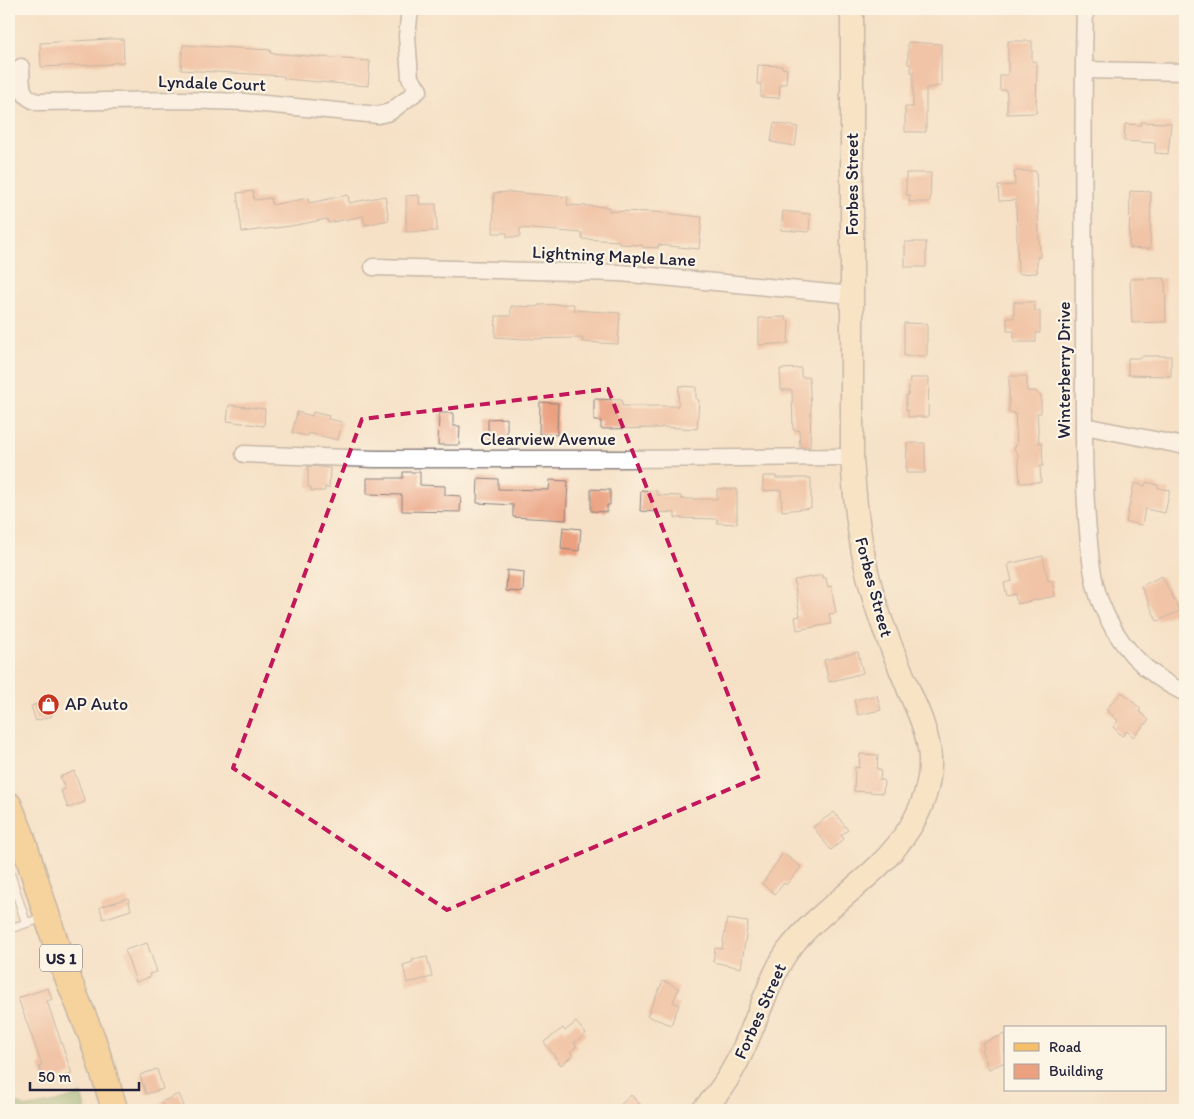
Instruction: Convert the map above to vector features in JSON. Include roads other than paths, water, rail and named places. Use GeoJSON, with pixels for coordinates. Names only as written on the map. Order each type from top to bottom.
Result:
{"type":"FeatureCollection","features":[{"type":"Feature","properties":{"kind":"main road","name":"US 1"},"geometry":{"type":"LineString","coordinates":[[9,807],[21,834],[20,875],[36,920],[63,966],[92,1040],[115,1110]]}},
{"type":"Feature","properties":{"kind":"street","name":"Lyndale Court"},"geometry":{"type":"LineString","coordinates":[[21,67],[22,90],[31,100],[38,102],[235,101],[378,115],[390,112],[419,90],[410,78],[407,36],[410,9]]}},
{"type":"Feature","properties":{"kind":"street","name":"Forbes Street"},"geometry":{"type":"LineString","coordinates":[[703,1110],[726,1083],[739,1061],[775,972],[787,953],[800,936],[878,867],[896,847],[909,830],[921,809],[926,795],[929,776],[930,756],[927,741],[917,710],[874,600],[859,531],[852,457],[852,9]]}},
{"type":"Feature","properties":{"kind":"street","name":"Winterberry Drive"},"geometry":{"type":"LineString","coordinates":[[1085,9],[1084,426],[1087,515],[1091,564],[1100,602],[1110,624],[1133,656],[1150,672],[1185,693]]}},
{"type":"Feature","properties":{"kind":"street"},"geometry":{"type":"LineString","coordinates":[[1084,70],[1185,72]]}},
{"type":"Feature","properties":{"kind":"street","name":"Lightning Maple Lane"},"geometry":{"type":"LineString","coordinates":[[373,267],[620,273],[852,295]]}},
{"type":"Feature","properties":{"kind":"street"},"geometry":{"type":"LineString","coordinates":[[1084,426],[1185,446]]}},
{"type":"Feature","properties":{"kind":"street","name":"Clearview Avenue"},"geometry":{"type":"LineString","coordinates":[[244,454],[375,459],[628,460],[852,457]]}},
{"type":"Feature","properties":{"kind":"lane"},"geometry":{"type":"LineString","coordinates":[[9,927],[15,927],[36,920]]}},
{"type":"Feature","properties":{"kind":"place","name":"AP Auto"},"geometry":{"type":"Point","coordinates":[49,704]}}]}
